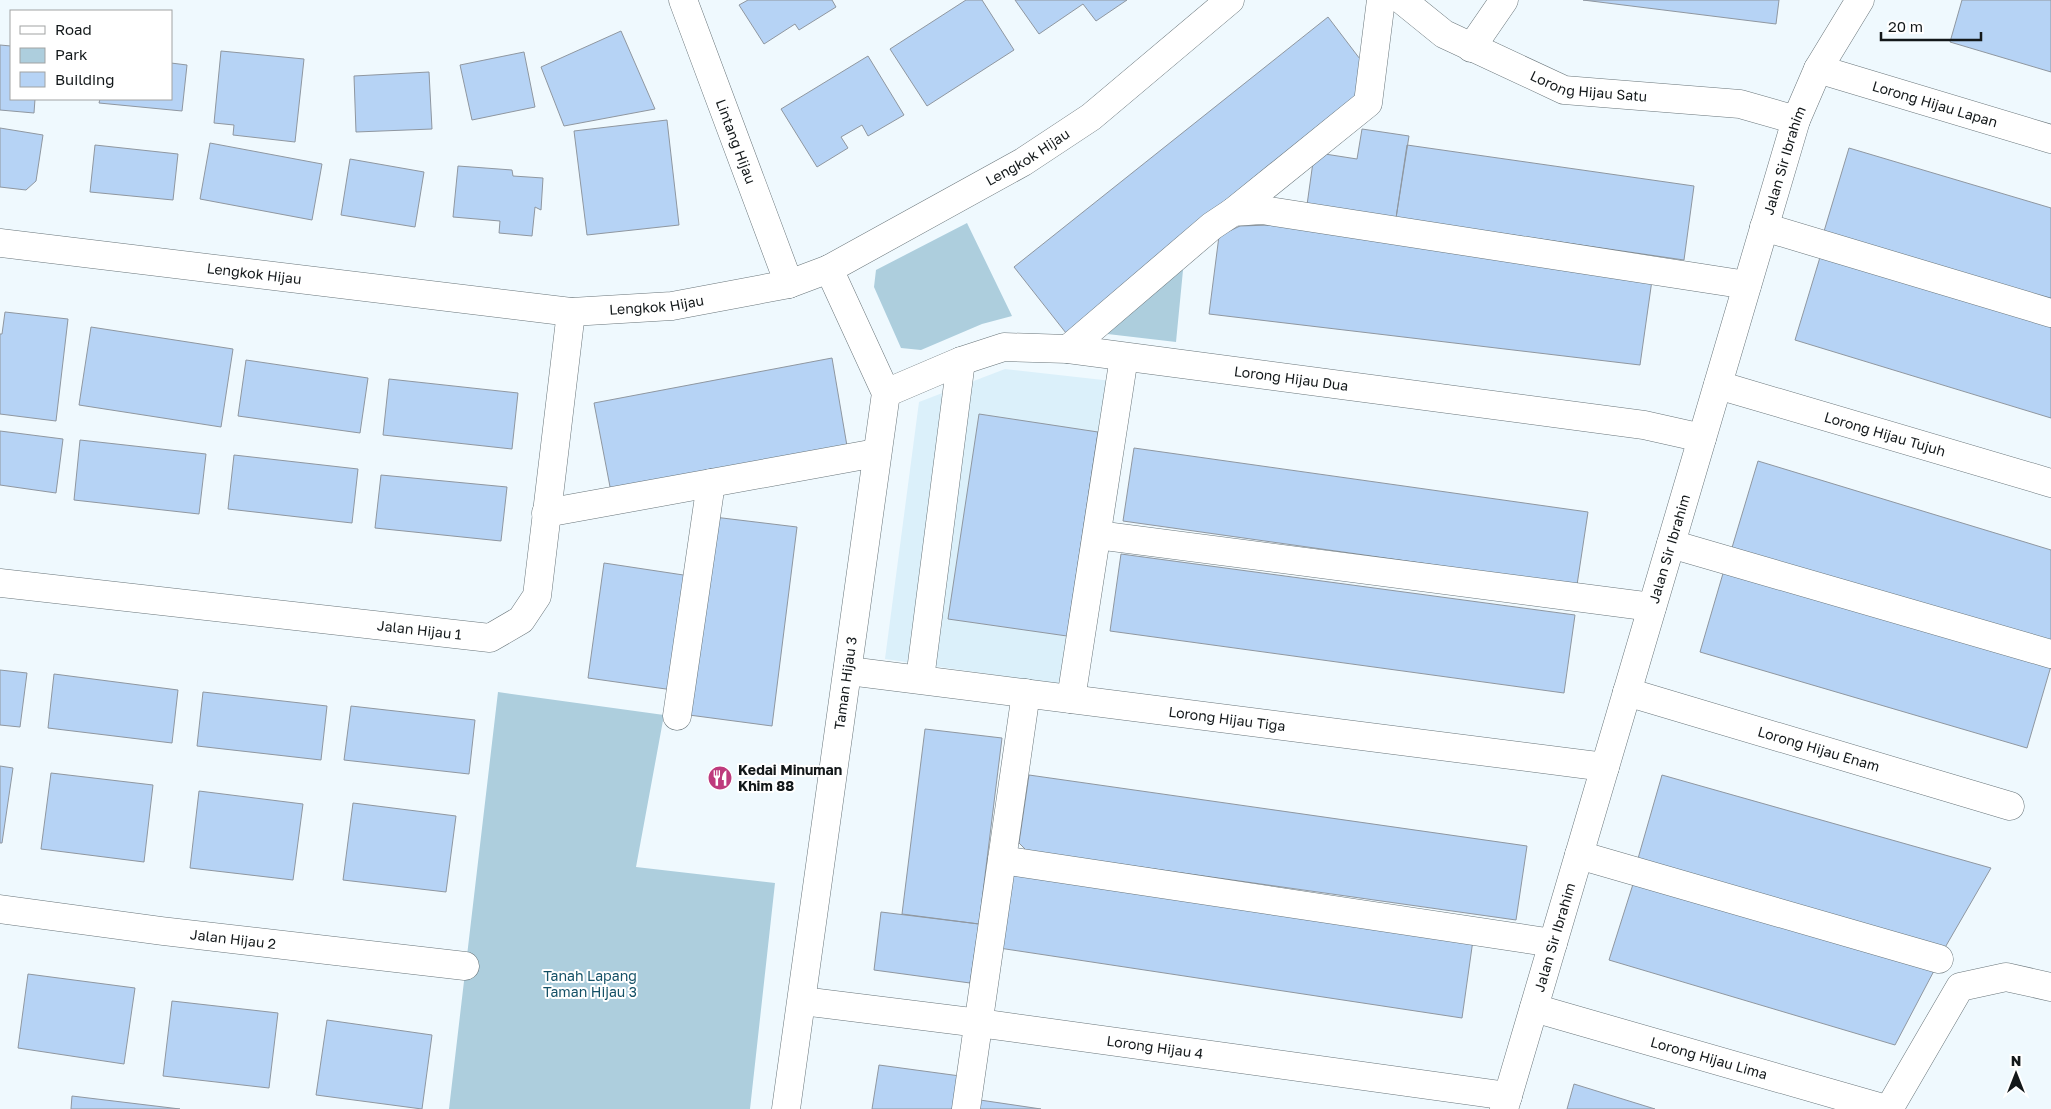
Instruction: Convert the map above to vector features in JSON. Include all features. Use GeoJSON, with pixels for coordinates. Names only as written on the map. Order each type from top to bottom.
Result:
{"type":"FeatureCollection","features":[{"type":"Feature","properties":{"kind":"street","name":"Lintang Hijau"},"geometry":{"type":"LineString","coordinates":[[683,0],[788,284]]}},
{"type":"Feature","properties":{"kind":"street","name":"Lengkok Hijau"},"geometry":{"type":"LineString","coordinates":[[0,243],[571,312],[672,306],[788,284],[829,269],[1023,162],[1091,118],[1230,0]]}},
{"type":"Feature","properties":{"kind":"street"},"geometry":{"type":"LineString","coordinates":[[1068,349],[1212,226],[1233,212],[1368,103],[1381,0]]}},
{"type":"Feature","properties":{"kind":"street","name":"Lorong Hijau Satu"},"geometry":{"type":"LineString","coordinates":[[1402,0],[1444,34],[1470,48],[1564,90],[1740,104],[1796,120]]}},
{"type":"Feature","properties":{"kind":"street"},"geometry":{"type":"LineString","coordinates":[[1470,48],[1504,0]]}},
{"type":"Feature","properties":{"kind":"street","name":"Jalan Sir Ibrahim"},"geometry":{"type":"LineString","coordinates":[[1506,1102],[1796,120],[1818,70],[1860,0]]}},
{"type":"Feature","properties":{"kind":"street","name":"Lorong Hijau Lapan"},"geometry":{"type":"LineString","coordinates":[[1818,70],[2051,139]]}},
{"type":"Feature","properties":{"kind":"street"},"geometry":{"type":"LineString","coordinates":[[1233,212],[1262,210],[1747,285]]}},
{"type":"Feature","properties":{"kind":"street"},"geometry":{"type":"LineString","coordinates":[[1764,227],[2051,313]]}},
{"type":"Feature","properties":{"kind":"street"},"geometry":{"type":"LineString","coordinates":[[829,269],[886,393]]}},
{"type":"Feature","properties":{"kind":"street","name":"Jalan Hijau 1"},"geometry":{"type":"LineString","coordinates":[[0,583],[490,638],[521,620],[537,596],[571,312]]}},
{"type":"Feature","properties":{"kind":"street","name":"Lorong Hijau Dua"},"geometry":{"type":"LineString","coordinates":[[886,393],[960,361],[1004,347],[1068,349],[1644,425],[1702,438]]}},
{"type":"Feature","properties":{"kind":"street"},"geometry":{"type":"LineString","coordinates":[[1071,699],[1124,357]]}},
{"type":"Feature","properties":{"kind":"street"},"geometry":{"type":"LineString","coordinates":[[920,679],[960,361]]}},
{"type":"Feature","properties":{"kind":"street","name":"Lorong Hijau Tujuh"},"geometry":{"type":"LineString","coordinates":[[1718,385],[2051,483]]}},
{"type":"Feature","properties":{"kind":"street","name":"Taman Hijau 3"},"geometry":{"type":"LineString","coordinates":[[786,1109],[849,670],[876,452],[886,393]]}},
{"type":"Feature","properties":{"kind":"street"},"geometry":{"type":"LineString","coordinates":[[546,513],[876,452]]}},
{"type":"Feature","properties":{"kind":"street"},"geometry":{"type":"LineString","coordinates":[[677,716],[711,483]]}},
{"type":"Feature","properties":{"kind":"street"},"geometry":{"type":"LineString","coordinates":[[1097,535],[1652,606]]}},
{"type":"Feature","properties":{"kind":"street"},"geometry":{"type":"LineString","coordinates":[[1671,544],[2051,654]]}},
{"type":"Feature","properties":{"kind":"street","name":"Lorong Hijau Tiga"},"geometry":{"type":"LineString","coordinates":[[849,670],[1605,767]]}},
{"type":"Feature","properties":{"kind":"street","name":"Lorong Hijau Enam"},"geometry":{"type":"LineString","coordinates":[[1627,692],[2010,806]]}},
{"type":"Feature","properties":{"kind":"street"},"geometry":{"type":"LineString","coordinates":[[966,1109],[1026,693]]}},
{"type":"Feature","properties":{"kind":"street"},"geometry":{"type":"LineString","coordinates":[[1579,855],[1939,959]]}},
{"type":"Feature","properties":{"kind":"street"},"geometry":{"type":"LineString","coordinates":[[1002,860],[1553,943]]}},
{"type":"Feature","properties":{"kind":"street","name":"Jalan Hijau 2"},"geometry":{"type":"LineString","coordinates":[[0,909],[162,931],[466,966]]}},
{"type":"Feature","properties":{"kind":"street"},"geometry":{"type":"LineString","coordinates":[[1887,1109],[1960,987],[2006,977],[2051,988]]}},
{"type":"Feature","properties":{"kind":"street","name":"Lorong Hijau 4"},"geometry":{"type":"LineString","coordinates":[[802,1001],[979,1023],[1506,1102]]}},
{"type":"Feature","properties":{"kind":"street","name":"Lorong Hijau Lima"},"geometry":{"type":"LineString","coordinates":[[1534,1008],[1887,1109]]}},
{"type":"Feature","properties":{"kind":"shaded area"},"geometry":{"type":"Polygon","coordinates":[[[1005,369],[1130,383],[1086,688],[885,659],[919,402],[1005,369]]]}},
{"type":"Feature","properties":{"kind":"green space"},"geometry":{"type":"Polygon","coordinates":[[[967,223],[1012,316],[982,324],[921,350],[901,348],[874,287],[876,270],[967,223]]]}},
{"type":"Feature","properties":{"kind":"green space"},"geometry":{"type":"Polygon","coordinates":[[[1184,260],[1176,342],[1099,333],[1184,260]]]}},
{"type":"Feature","properties":{"kind":"green space","name":"Tanah Lapang Taman Hijau 3"},"geometry":{"type":"Polygon","coordinates":[[[498,692],[664,715],[636,867],[775,883],[750,1109],[449,1109],[498,692]]]}},
{"type":"Feature","properties":{"kind":"building"},"geometry":{"type":"Polygon","coordinates":[[[748,0],[832,0],[836,7],[799,30],[795,24],[764,44],[739,5],[748,0]]]}},
{"type":"Feature","properties":{"kind":"building"},"geometry":{"type":"Polygon","coordinates":[[[966,0],[982,0],[1014,50],[927,106],[890,49],[966,0]]]}},
{"type":"Feature","properties":{"kind":"building"},"geometry":{"type":"Polygon","coordinates":[[[1015,0],[1127,0],[1096,21],[1083,4],[1039,34],[1015,0]]]}},
{"type":"Feature","properties":{"kind":"building"},"geometry":{"type":"Polygon","coordinates":[[[1583,0],[1779,0],[1776,24],[1583,0]]]}},
{"type":"Feature","properties":{"kind":"building"},"geometry":{"type":"Polygon","coordinates":[[[1962,0],[2051,0],[2051,72],[1950,42],[1962,0]]]}},
{"type":"Feature","properties":{"kind":"building"},"geometry":{"type":"Polygon","coordinates":[[[1328,17],[1363,63],[1354,102],[1066,333],[1014,267],[1328,17]]]}},
{"type":"Feature","properties":{"kind":"building"},"geometry":{"type":"Polygon","coordinates":[[[621,31],[655,109],[564,126],[541,67],[621,31]]]}},
{"type":"Feature","properties":{"kind":"building"},"geometry":{"type":"Polygon","coordinates":[[[0,45],[10,46],[10,100],[35,100],[34,113],[0,110],[0,45]]]}},
{"type":"Feature","properties":{"kind":"building"},"geometry":{"type":"Polygon","coordinates":[[[221,51],[304,59],[295,142],[233,135],[234,125],[214,123],[221,51]]]}},
{"type":"Feature","properties":{"kind":"building"},"geometry":{"type":"Polygon","coordinates":[[[524,52],[535,107],[472,120],[460,65],[524,52]]]}},
{"type":"Feature","properties":{"kind":"building"},"geometry":{"type":"Polygon","coordinates":[[[868,56],[904,115],[868,136],[862,125],[841,137],[848,148],[817,167],[781,109],[868,56]]]}},
{"type":"Feature","properties":{"kind":"building"},"geometry":{"type":"Polygon","coordinates":[[[172,63],[187,65],[182,111],[99,103],[100,100],[172,100],[172,63]]]}},
{"type":"Feature","properties":{"kind":"building"},"geometry":{"type":"Polygon","coordinates":[[[429,72],[432,129],[356,132],[354,76],[429,72]]]}},
{"type":"Feature","properties":{"kind":"building"},"geometry":{"type":"Polygon","coordinates":[[[667,120],[679,225],[587,235],[574,131],[667,120]]]}},
{"type":"Feature","properties":{"kind":"building"},"geometry":{"type":"Polygon","coordinates":[[[0,128],[43,135],[36,181],[26,190],[0,187],[0,128]]]}},
{"type":"Feature","properties":{"kind":"building"},"geometry":{"type":"Polygon","coordinates":[[[1362,129],[1409,136],[1396,218],[1307,205],[1313,162],[1325,154],[1357,159],[1362,129]]]}},
{"type":"Feature","properties":{"kind":"building"},"geometry":{"type":"Polygon","coordinates":[[[210,143],[322,164],[312,220],[200,199],[210,143]]]}},
{"type":"Feature","properties":{"kind":"building"},"geometry":{"type":"Polygon","coordinates":[[[95,145],[178,154],[173,200],[90,192],[95,145]]]}},
{"type":"Feature","properties":{"kind":"building"},"geometry":{"type":"Polygon","coordinates":[[[1407,145],[1694,186],[1684,260],[1396,218],[1407,145]]]}},
{"type":"Feature","properties":{"kind":"building"},"geometry":{"type":"Polygon","coordinates":[[[1849,148],[2051,208],[2051,306],[1822,238],[1849,148]]]}},
{"type":"Feature","properties":{"kind":"building"},"geometry":{"type":"Polygon","coordinates":[[[350,159],[424,172],[415,227],[341,215],[350,159]]]}},
{"type":"Feature","properties":{"kind":"building"},"geometry":{"type":"Polygon","coordinates":[[[458,166],[512,170],[513,176],[543,178],[541,210],[535,207],[532,236],[499,233],[500,221],[453,217],[458,166]]]}},
{"type":"Feature","properties":{"kind":"building"},"geometry":{"type":"Polygon","coordinates":[[[1271,225],[1652,280],[1640,365],[1209,314],[1219,236],[1240,226],[1271,225]]]}},
{"type":"Feature","properties":{"kind":"building"},"geometry":{"type":"Polygon","coordinates":[[[1821,254],[2051,324],[2051,418],[1795,340],[1821,254]]]}},
{"type":"Feature","properties":{"kind":"building"},"geometry":{"type":"Polygon","coordinates":[[[5,312],[68,319],[56,421],[0,414],[0,334],[2,334],[5,312]]]}},
{"type":"Feature","properties":{"kind":"building"},"geometry":{"type":"Polygon","coordinates":[[[91,327],[233,349],[221,427],[79,405],[91,327]]]}},
{"type":"Feature","properties":{"kind":"building"},"geometry":{"type":"Polygon","coordinates":[[[832,358],[847,446],[611,492],[594,403],[832,358]]]}},
{"type":"Feature","properties":{"kind":"building"},"geometry":{"type":"Polygon","coordinates":[[[246,360],[368,378],[360,433],[238,416],[246,360]]]}},
{"type":"Feature","properties":{"kind":"building"},"geometry":{"type":"Polygon","coordinates":[[[389,379],[518,393],[512,449],[383,435],[389,379]]]}},
{"type":"Feature","properties":{"kind":"building"},"geometry":{"type":"Polygon","coordinates":[[[979,414],[1098,432],[1067,636],[948,619],[979,414]]]}},
{"type":"Feature","properties":{"kind":"building"},"geometry":{"type":"Polygon","coordinates":[[[0,431],[63,439],[56,493],[0,485],[0,431]]]}},
{"type":"Feature","properties":{"kind":"building"},"geometry":{"type":"Polygon","coordinates":[[[80,440],[206,454],[199,514],[74,500],[80,440]]]}},
{"type":"Feature","properties":{"kind":"building"},"geometry":{"type":"Polygon","coordinates":[[[1134,448],[1588,512],[1577,585],[1123,521],[1134,448]]]}},
{"type":"Feature","properties":{"kind":"building"},"geometry":{"type":"Polygon","coordinates":[[[234,455],[358,469],[352,523],[228,509],[234,455]]]}},
{"type":"Feature","properties":{"kind":"building"},"geometry":{"type":"Polygon","coordinates":[[[1758,461],[2051,550],[2051,647],[1731,551],[1758,461]]]}},
{"type":"Feature","properties":{"kind":"building"},"geometry":{"type":"Polygon","coordinates":[[[381,475],[507,487],[501,541],[375,528],[381,475]]]}},
{"type":"Feature","properties":{"kind":"building"},"geometry":{"type":"Polygon","coordinates":[[[714,517],[797,527],[772,726],[689,715],[714,517]]]}},
{"type":"Feature","properties":{"kind":"building"},"geometry":{"type":"Polygon","coordinates":[[[1121,554],[1575,615],[1564,693],[1110,631],[1121,554]]]}},
{"type":"Feature","properties":{"kind":"building"},"geometry":{"type":"Polygon","coordinates":[[[604,563],[690,576],[673,690],[588,678],[604,563]]]}},
{"type":"Feature","properties":{"kind":"building"},"geometry":{"type":"Polygon","coordinates":[[[1724,570],[2051,666],[2027,748],[1700,652],[1724,570]]]}},
{"type":"Feature","properties":{"kind":"building"},"geometry":{"type":"Polygon","coordinates":[[[0,670],[27,673],[20,727],[0,725],[0,670]]]}},
{"type":"Feature","properties":{"kind":"building"},"geometry":{"type":"Polygon","coordinates":[[[54,674],[178,690],[172,743],[48,728],[54,674]]]}},
{"type":"Feature","properties":{"kind":"building"},"geometry":{"type":"Polygon","coordinates":[[[203,692],[327,706],[321,760],[197,746],[203,692]]]}},
{"type":"Feature","properties":{"kind":"building"},"geometry":{"type":"Polygon","coordinates":[[[351,706],[475,720],[469,774],[344,760],[351,706]]]}},
{"type":"Feature","properties":{"kind":"building"},"geometry":{"type":"Polygon","coordinates":[[[925,729],[1002,738],[979,924],[902,914],[925,729]]]}},
{"type":"Feature","properties":{"kind":"building"},"geometry":{"type":"Polygon","coordinates":[[[0,766],[13,768],[2,843],[0,843],[0,766]]]}},
{"type":"Feature","properties":{"kind":"building"},"geometry":{"type":"Polygon","coordinates":[[[51,773],[153,785],[144,862],[41,849],[51,773]]]}},
{"type":"Feature","properties":{"kind":"building"},"geometry":{"type":"Polygon","coordinates":[[[1029,775],[1527,846],[1516,920],[1027,851],[1019,843],[1029,775]]]}},
{"type":"Feature","properties":{"kind":"building"},"geometry":{"type":"Polygon","coordinates":[[[1662,775],[1991,868],[1943,951],[1637,862],[1662,775]]]}},
{"type":"Feature","properties":{"kind":"building"},"geometry":{"type":"Polygon","coordinates":[[[199,791],[303,804],[293,880],[190,868],[199,791]]]}},
{"type":"Feature","properties":{"kind":"building"},"geometry":{"type":"Polygon","coordinates":[[[353,803],[456,816],[446,892],[343,880],[353,803]]]}},
{"type":"Feature","properties":{"kind":"building"},"geometry":{"type":"Polygon","coordinates":[[[1022,873],[1473,940],[1462,1018],[999,948],[1010,877],[1022,873]]]}},
{"type":"Feature","properties":{"kind":"building"},"geometry":{"type":"Polygon","coordinates":[[[1634,881],[1936,967],[1895,1045],[1609,960],[1634,881]]]}},
{"type":"Feature","properties":{"kind":"building"},"geometry":{"type":"Polygon","coordinates":[[[881,912],[979,924],[970,983],[874,970],[881,912]]]}},
{"type":"Feature","properties":{"kind":"building"},"geometry":{"type":"Polygon","coordinates":[[[28,974],[135,988],[124,1064],[18,1048],[28,974]]]}},
{"type":"Feature","properties":{"kind":"building"},"geometry":{"type":"Polygon","coordinates":[[[172,1001],[278,1013],[269,1088],[163,1076],[172,1001]]]}},
{"type":"Feature","properties":{"kind":"building"},"geometry":{"type":"Polygon","coordinates":[[[327,1020],[432,1035],[422,1109],[316,1095],[327,1020]]]}},
{"type":"Feature","properties":{"kind":"building"},"geometry":{"type":"Polygon","coordinates":[[[879,1065],[960,1076],[955,1109],[872,1109],[879,1065]]]}},
{"type":"Feature","properties":{"kind":"building"},"geometry":{"type":"Polygon","coordinates":[[[1574,1084],[1655,1109],[1567,1109],[1574,1084]]]}},
{"type":"Feature","properties":{"kind":"building"},"geometry":{"type":"Polygon","coordinates":[[[72,1096],[180,1109],[71,1109],[72,1096]]]}},
{"type":"Feature","properties":{"kind":"building"},"geometry":{"type":"Polygon","coordinates":[[[980,1100],[1041,1109],[979,1109],[980,1100]]]}},
{"type":"Feature","properties":{"kind":"place","name":"Kedai Minuman Khim 88"},"geometry":{"type":"Point","coordinates":[720,778]}}]}
